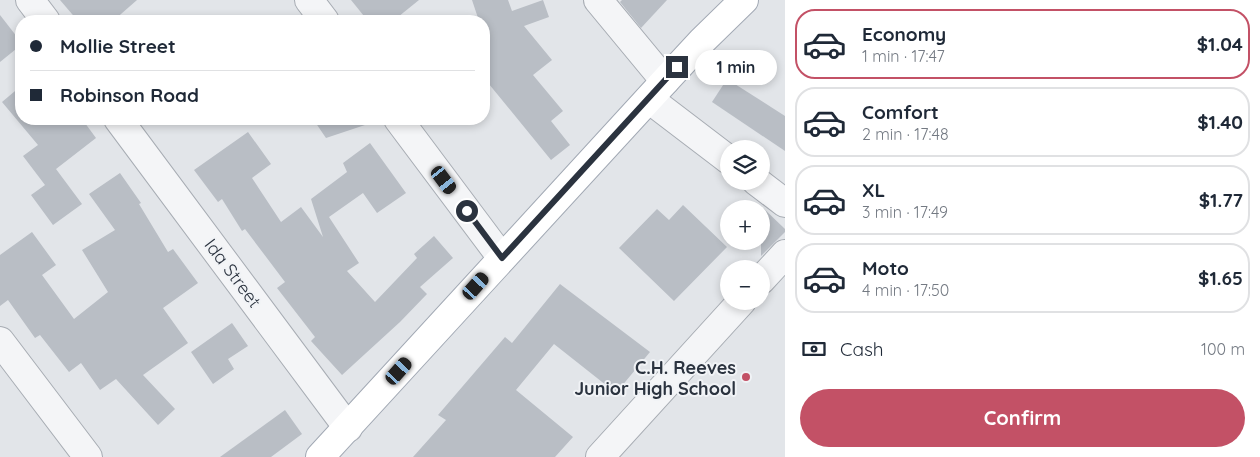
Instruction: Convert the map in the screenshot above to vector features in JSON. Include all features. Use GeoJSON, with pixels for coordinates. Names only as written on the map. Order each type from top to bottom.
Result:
{"type":"FeatureCollection","features":[{"type":"Feature","properties":{"kind":"main road"},"geometry":{"type":"LineString","coordinates":[[702,41],[728,0]]}},
{"type":"Feature","properties":{"kind":"main road"},"geometry":{"type":"LineString","coordinates":[[320,457],[702,41],[744,0]]}},
{"type":"Feature","properties":{"kind":"street"},"geometry":{"type":"LineString","coordinates":[[30,0],[41,15]]}},
{"type":"Feature","properties":{"kind":"street"},"geometry":{"type":"LineString","coordinates":[[309,0],[320,15]]}},
{"type":"Feature","properties":{"kind":"street"},"geometry":{"type":"LineString","coordinates":[[598,0],[657,90],[720,151]]}},
{"type":"Feature","properties":{"kind":"street","name":"Ida Street"},"geometry":{"type":"LineString","coordinates":[[122,125],[348,428]]}},
{"type":"Feature","properties":{"kind":"street"},"geometry":{"type":"LineString","coordinates":[[402,125],[502,258]]}},
{"type":"Feature","properties":{"kind":"street"},"geometry":{"type":"LineString","coordinates":[[768,190],[785,203]]}},
{"type":"Feature","properties":{"kind":"street"},"geometry":{"type":"LineString","coordinates":[[770,270],[785,254]]}},
{"type":"Feature","properties":{"kind":"street"},"geometry":{"type":"LineString","coordinates":[[600,457],[734,310]]}},
{"type":"Feature","properties":{"kind":"street"},"geometry":{"type":"LineString","coordinates":[[0,341],[88,457]]}},
{"type":"Feature","properties":{"kind":"building"},"geometry":{"type":"Polygon","coordinates":[[[60,0],[137,0],[120,15],[73,15],[60,0]]]}},
{"type":"Feature","properties":{"kind":"building"},"geometry":{"type":"Polygon","coordinates":[[[351,0],[419,0],[400,15],[363,15],[351,0]]]}},
{"type":"Feature","properties":{"kind":"building"},"geometry":{"type":"Polygon","coordinates":[[[472,0],[508,0],[512,11],[543,0],[549,17],[524,26],[552,60],[533,75],[563,111],[551,121],[570,145],[551,160],[490,85],[490,15],[477,15],[472,0]]]}},
{"type":"Feature","properties":{"kind":"building"},"geometry":{"type":"Polygon","coordinates":[[[622,0],[667,0],[641,28],[620,2],[622,0]]]}},
{"type":"Feature","properties":{"kind":"building"},"geometry":{"type":"Polygon","coordinates":[[[0,15],[15,34],[15,50],[0,62],[0,15]]]}},
{"type":"Feature","properties":{"kind":"building"},"geometry":{"type":"Polygon","coordinates":[[[727,79],[785,116],[785,151],[770,140],[712,102],[727,79]]]}},
{"type":"Feature","properties":{"kind":"building"},"geometry":{"type":"Polygon","coordinates":[[[15,91],[15,118],[2,102],[15,91]]]}},
{"type":"Feature","properties":{"kind":"building"},"geometry":{"type":"Polygon","coordinates":[[[21,125],[86,125],[96,138],[56,169],[82,204],[53,225],[31,195],[45,185],[23,156],[38,145],[21,125]]]}},
{"type":"Feature","properties":{"kind":"building"},"geometry":{"type":"Polygon","coordinates":[[[317,125],[365,125],[326,138],[317,125]]]}},
{"type":"Feature","properties":{"kind":"building"},"geometry":{"type":"Polygon","coordinates":[[[248,132],[271,164],[252,178],[281,222],[301,207],[323,237],[311,199],[347,172],[343,163],[370,143],[406,193],[377,213],[363,193],[329,217],[359,263],[347,271],[375,302],[417,258],[414,254],[434,236],[453,258],[420,287],[427,294],[400,322],[342,375],[311,341],[315,337],[277,288],[285,282],[245,229],[242,231],[222,199],[218,202],[194,170],[248,132]]]}},
{"type":"Feature","properties":{"kind":"building"},"geometry":{"type":"Polygon","coordinates":[[[120,173],[141,203],[139,204],[168,252],[173,249],[198,283],[163,308],[188,343],[143,375],[175,409],[158,425],[116,379],[100,390],[81,363],[69,372],[40,335],[35,338],[8,300],[0,306],[0,255],[32,232],[56,265],[42,275],[74,319],[108,292],[82,250],[115,230],[89,194],[120,173]]]}},
{"type":"Feature","properties":{"kind":"building"},"geometry":{"type":"Polygon","coordinates":[[[683,205],[720,240],[720,250],[724,250],[674,301],[619,248],[657,209],[669,220],[683,205]]]}},
{"type":"Feature","properties":{"kind":"building"},"geometry":{"type":"Polygon","coordinates":[[[770,215],[785,229],[785,232],[770,247],[770,215]]]}},
{"type":"Feature","properties":{"kind":"building"},"geometry":{"type":"Polygon","coordinates":[[[761,250],[767,250],[761,256],[761,250]]]}},
{"type":"Feature","properties":{"kind":"building"},"geometry":{"type":"Polygon","coordinates":[[[560,284],[650,352],[616,393],[554,344],[516,390],[573,437],[555,457],[413,457],[446,420],[438,415],[505,337],[512,343],[560,284]]]}},
{"type":"Feature","properties":{"kind":"building"},"geometry":{"type":"Polygon","coordinates":[[[232,323],[248,346],[228,359],[234,369],[213,384],[191,352],[232,323]]]}},
{"type":"Feature","properties":{"kind":"building"},"geometry":{"type":"Polygon","coordinates":[[[285,410],[302,434],[271,457],[220,457],[285,410]]]}},
{"type":"Feature","properties":{"kind":"place","name":"C.H. Reeves Junior High School"},"geometry":{"type":"Point","coordinates":[746,377]}},
{"type":"Feature","properties":{"kind":"route"},"geometry":{"type":"LineString","coordinates":[[467,211],[502,258],[677,67]]}}]}
